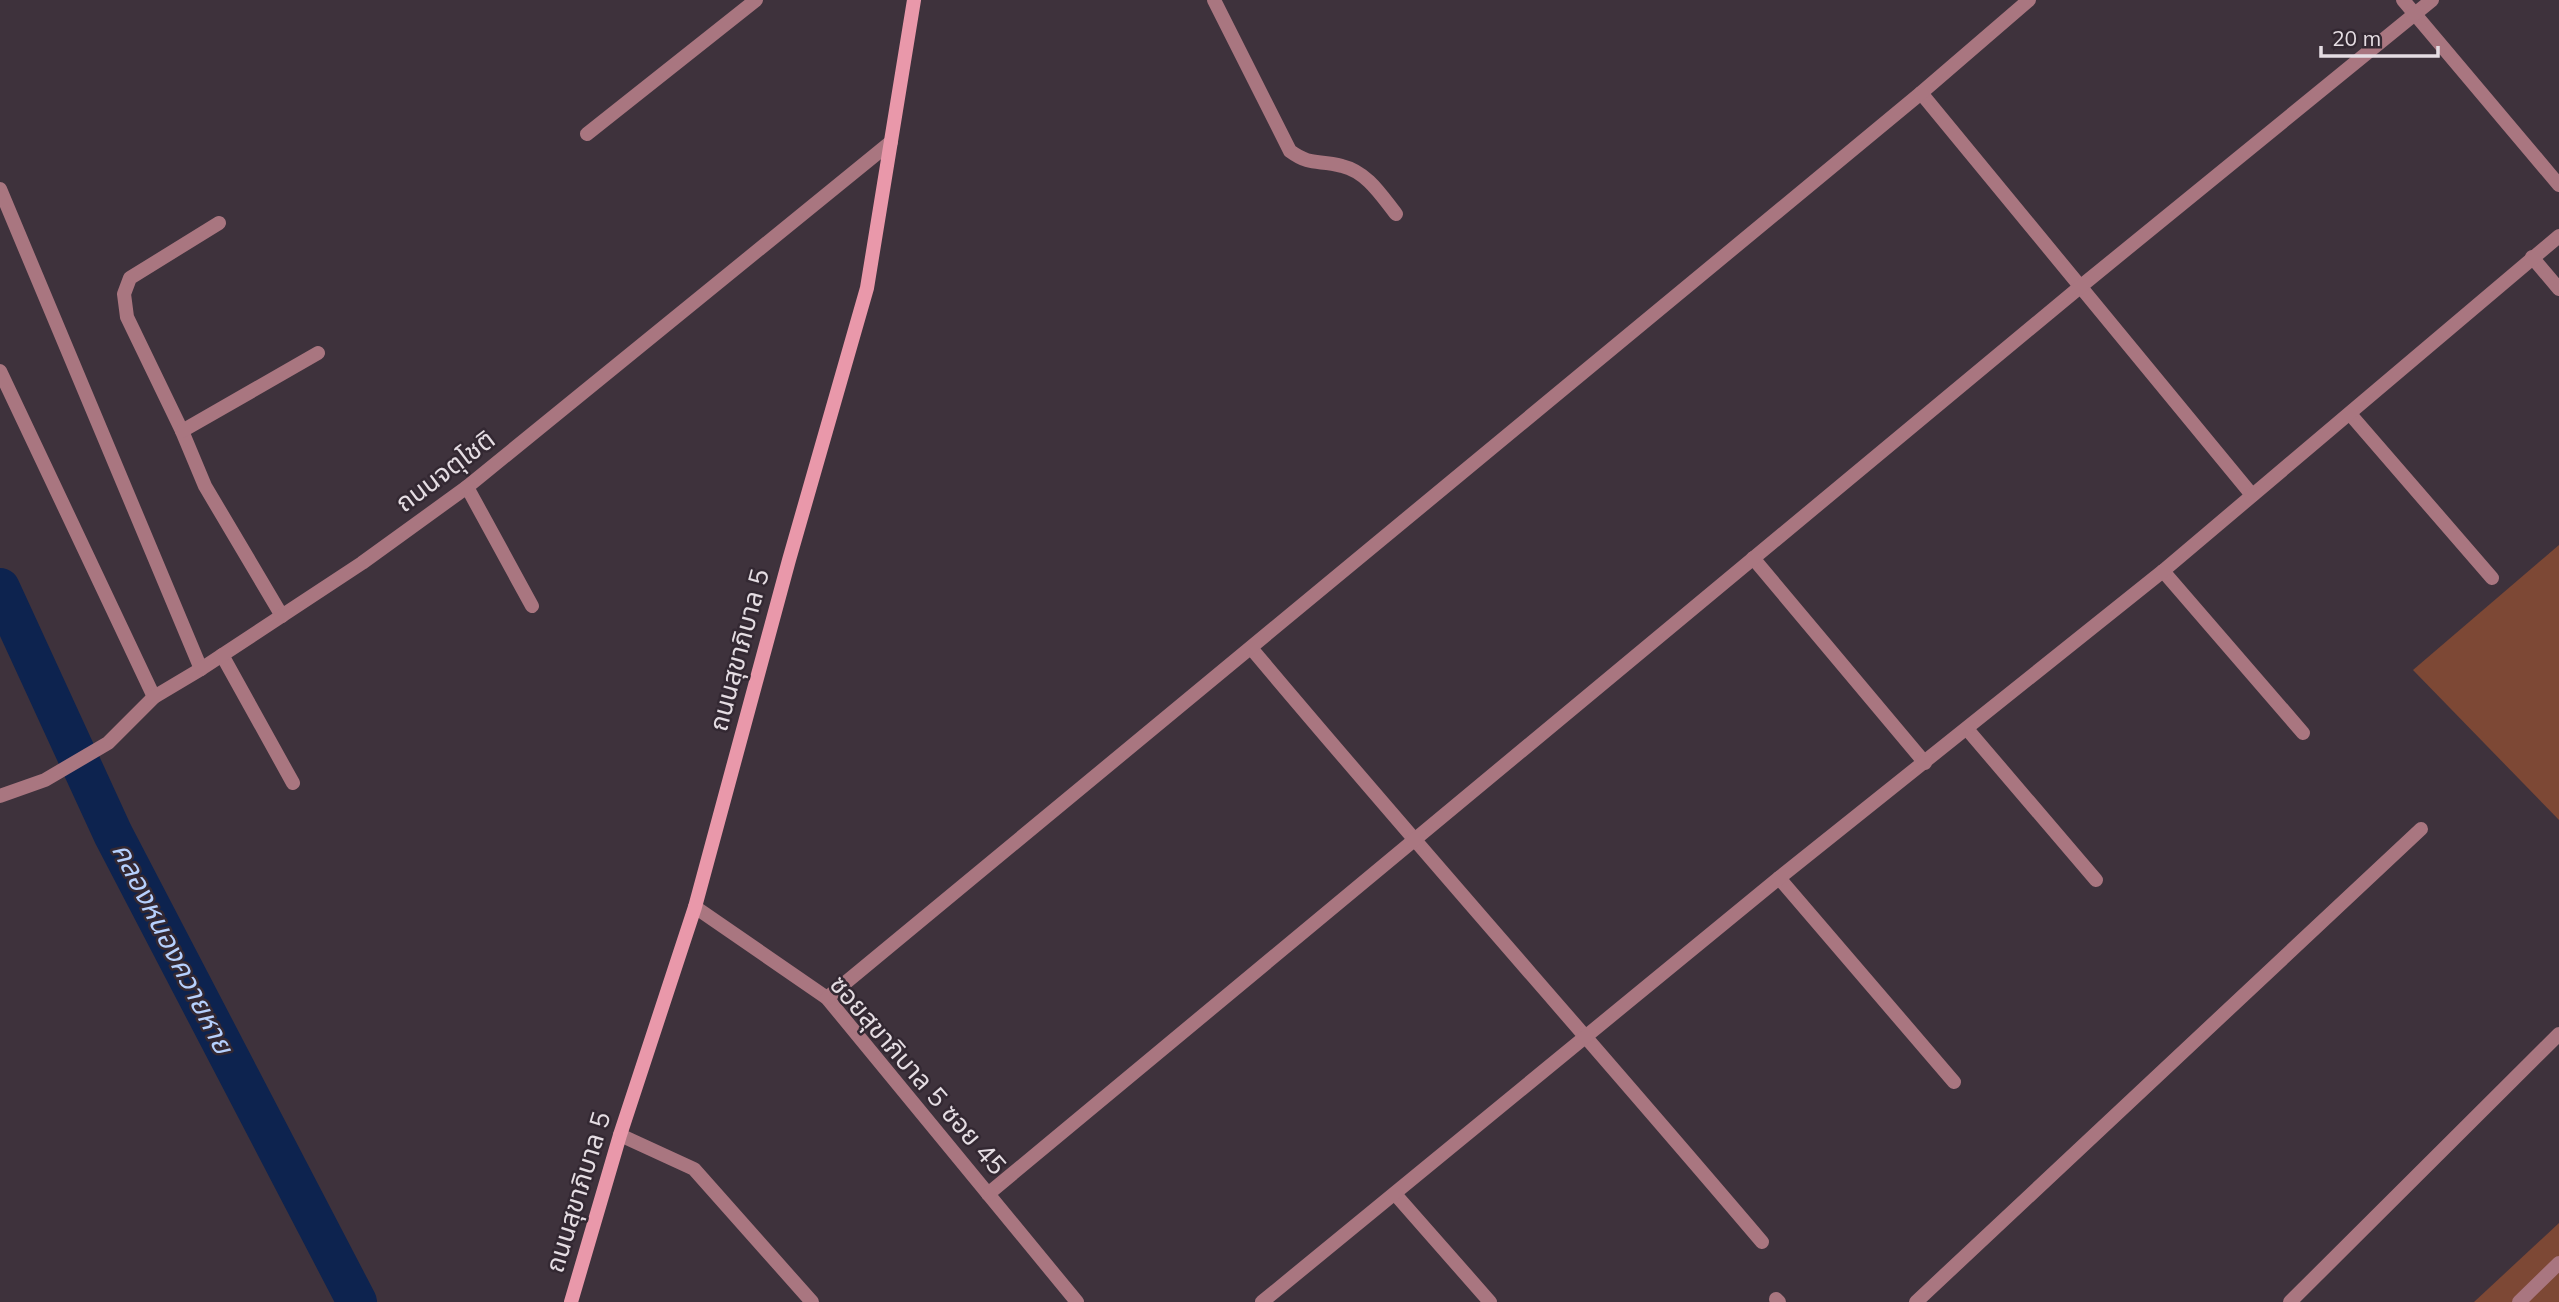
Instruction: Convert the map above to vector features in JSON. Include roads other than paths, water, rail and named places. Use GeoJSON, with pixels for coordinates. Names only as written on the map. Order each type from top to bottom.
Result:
{"type":"FeatureCollection","features":[{"type":"Feature","properties":{"kind":"main road","name":"ถนนสุขาภิบาล 5"},"geometry":{"type":"LineString","coordinates":[[570,1302],[620,1135],[695,907],[789,560],[867,288],[914,0]]}},
{"type":"Feature","properties":{"kind":"street"},"geometry":{"type":"LineString","coordinates":[[587,134],[756,0]]}},
{"type":"Feature","properties":{"kind":"street"},"geometry":{"type":"LineString","coordinates":[[1214,0],[1290,150],[1305,161],[1345,166],[1366,178],[1396,214]]}},
{"type":"Feature","properties":{"kind":"street"},"geometry":{"type":"LineString","coordinates":[[827,998],[1921,93],[2029,0]]}},
{"type":"Feature","properties":{"kind":"street"},"geometry":{"type":"LineString","coordinates":[[2403,0],[2559,185]]}},
{"type":"Feature","properties":{"kind":"street"},"geometry":{"type":"LineString","coordinates":[[988,1194],[2080,287],[2432,0]]}},
{"type":"Feature","properties":{"kind":"street"},"geometry":{"type":"LineString","coordinates":[[1921,93],[2252,495]]}},
{"type":"Feature","properties":{"kind":"street","name":"ถนนจตุโชติ"},"geometry":{"type":"LineString","coordinates":[[0,796],[45,780],[108,743],[154,697],[362,563],[467,487],[891,142]]}},
{"type":"Feature","properties":{"kind":"street"},"geometry":{"type":"LineString","coordinates":[[0,190],[201,669]]}},
{"type":"Feature","properties":{"kind":"street"},"geometry":{"type":"LineString","coordinates":[[219,223],[130,278],[124,294],[127,317],[182,431],[205,486],[282,616]]}},
{"type":"Feature","properties":{"kind":"street"},"geometry":{"type":"LineString","coordinates":[[1262,1302],[1779,878],[2163,571],[2559,236]]}},
{"type":"Feature","properties":{"kind":"street"},"geometry":{"type":"LineString","coordinates":[[2532,257],[2559,289]]}},
{"type":"Feature","properties":{"kind":"street"},"geometry":{"type":"LineString","coordinates":[[182,431],[318,353]]}},
{"type":"Feature","properties":{"kind":"street"},"geometry":{"type":"LineString","coordinates":[[0,371],[154,697]]}},
{"type":"Feature","properties":{"kind":"street"},"geometry":{"type":"LineString","coordinates":[[2350,414],[2492,578]]}},
{"type":"Feature","properties":{"kind":"street"},"geometry":{"type":"LineString","coordinates":[[467,487],[531,606]]}},
{"type":"Feature","properties":{"kind":"street"},"geometry":{"type":"LineString","coordinates":[[1753,558],[1925,763]]}},
{"type":"Feature","properties":{"kind":"street"},"geometry":{"type":"LineString","coordinates":[[2163,571],[2303,733]]}},
{"type":"Feature","properties":{"kind":"street"},"geometry":{"type":"LineString","coordinates":[[1251,648],[1413,841],[1586,1035],[1762,1242]]}},
{"type":"Feature","properties":{"kind":"street"},"geometry":{"type":"LineString","coordinates":[[222,655],[293,783]]}},
{"type":"Feature","properties":{"kind":"street"},"geometry":{"type":"LineString","coordinates":[[1967,729],[2096,880]]}},
{"type":"Feature","properties":{"kind":"street"},"geometry":{"type":"LineString","coordinates":[[1916,1302],[2421,829]]}},
{"type":"Feature","properties":{"kind":"street"},"geometry":{"type":"LineString","coordinates":[[1779,878],[1954,1082]]}},
{"type":"Feature","properties":{"kind":"street","name":"ซอยสุขาภิบาล 5 ซอย 45"},"geometry":{"type":"LineString","coordinates":[[695,907],[827,998],[1077,1302]]}},
{"type":"Feature","properties":{"kind":"street"},"geometry":{"type":"LineString","coordinates":[[2290,1302],[2559,1034]]}},
{"type":"Feature","properties":{"kind":"street"},"geometry":{"type":"LineString","coordinates":[[620,1135],[694,1169],[812,1302]]}},
{"type":"Feature","properties":{"kind":"street"},"geometry":{"type":"LineString","coordinates":[[1395,1194],[1490,1302]]}},
{"type":"Feature","properties":{"kind":"street"},"geometry":{"type":"LineString","coordinates":[[2519,1302],[2559,1263]]}},
{"type":"Feature","properties":{"kind":"waterway","name":"คลองหนองควายหาย"},"geometry":{"type":"LineString","coordinates":[[0,588],[113,834],[357,1302]]}}]}
